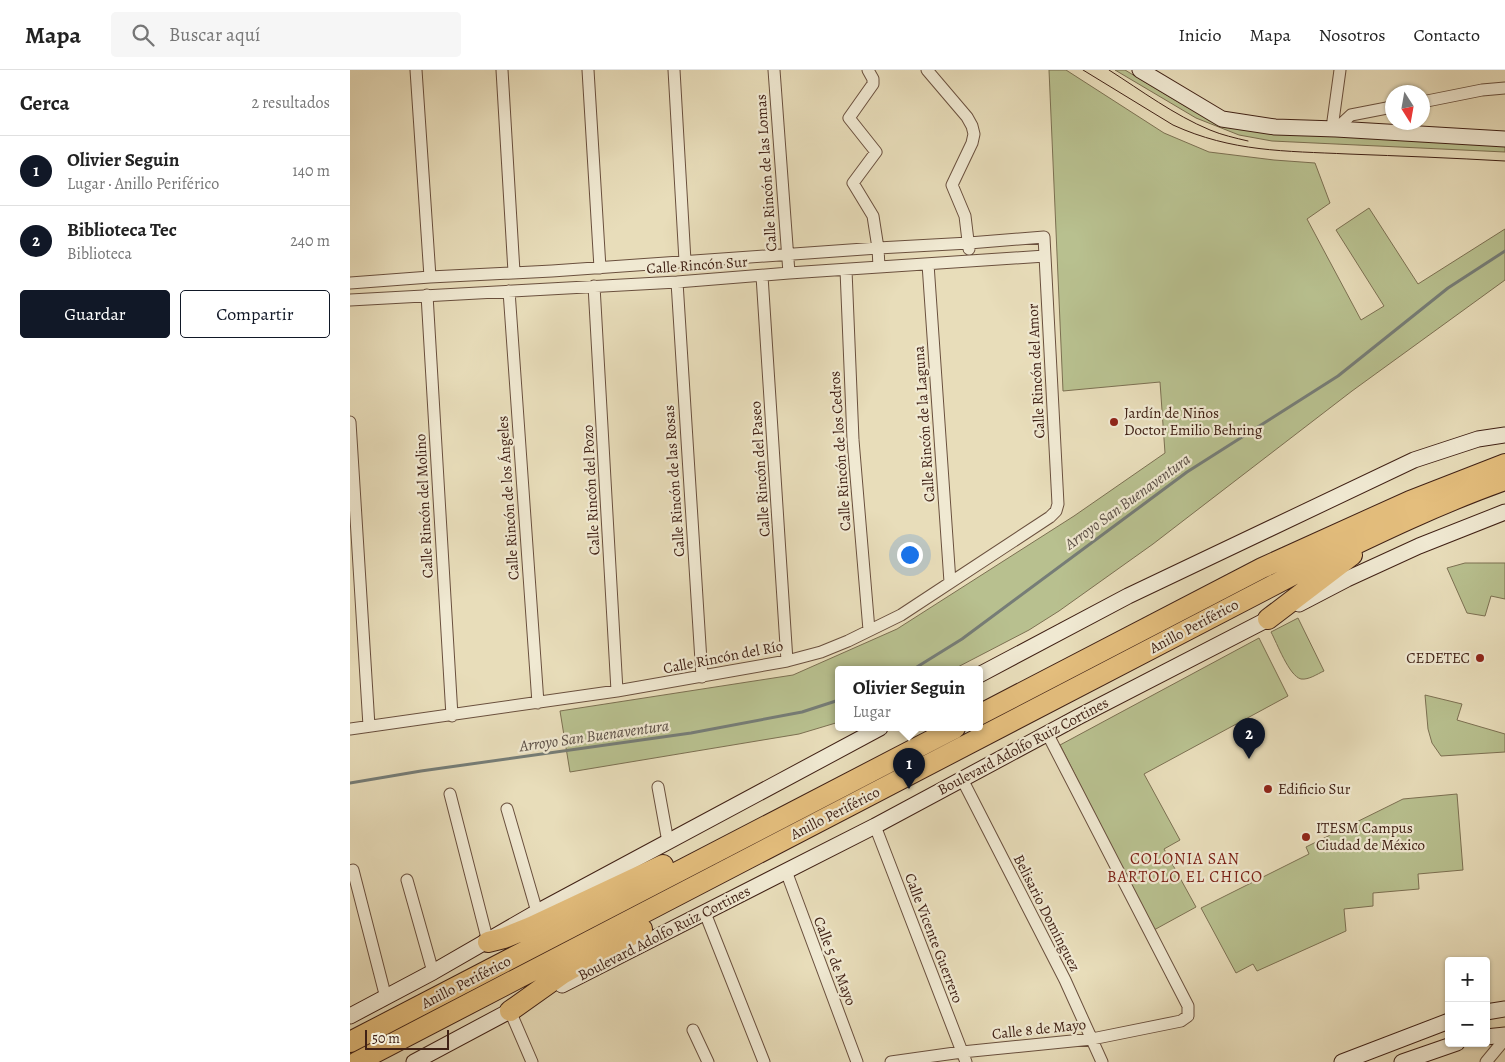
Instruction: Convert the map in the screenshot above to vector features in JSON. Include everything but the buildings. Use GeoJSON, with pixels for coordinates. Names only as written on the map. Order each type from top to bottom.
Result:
{"type":"FeatureCollection","features":[{"type":"Feature","properties":{"kind":"highway","name":"Anillo Periférico"},"geometry":{"type":"LineString","coordinates":[[983,713],[1262,568],[1401,505],[1505,464]]}},
{"type":"Feature","properties":{"kind":"highway","name":"Anillo Periférico"},"geometry":{"type":"LineString","coordinates":[[357,1062],[1316,563],[1385,530],[1505,480]]}},
{"type":"Feature","properties":{"kind":"highway"},"geometry":{"type":"LineString","coordinates":[[1443,505],[1505,493]]}},
{"type":"Feature","properties":{"kind":"highway"},"geometry":{"type":"LineString","coordinates":[[1268,619],[1385,530]]}},
{"type":"Feature","properties":{"kind":"highway","name":"Anillo Periférico"},"geometry":{"type":"LineString","coordinates":[[350,1042],[949,731]]}},
{"type":"Feature","properties":{"kind":"highway"},"geometry":{"type":"LineString","coordinates":[[488,942],[531,927],[704,846],[763,827]]}},
{"type":"Feature","properties":{"kind":"highway"},"geometry":{"type":"LineString","coordinates":[[510,1011],[527,997],[562,974],[671,912],[710,885],[728,869]]}},
{"type":"Feature","properties":{"kind":"main road"},"geometry":{"type":"LineString","coordinates":[[1140,70],[1222,118],[1275,127],[1334,128],[1505,139]]}},
{"type":"Feature","properties":{"kind":"main road"},"geometry":{"type":"LineString","coordinates":[[983,673],[1128,596],[1414,460],[1478,440],[1505,429]]}},
{"type":"Feature","properties":{"kind":"main road"},"geometry":{"type":"LineString","coordinates":[[1478,440],[1505,435]]}},
{"type":"Feature","properties":{"kind":"main road","name":"Boulevard Adolfo Ruiz Cortines"},"geometry":{"type":"LineString","coordinates":[[414,1062],[510,1011],[875,826],[1047,733],[1347,579],[1419,546],[1505,512]]}},
{"type":"Feature","properties":{"kind":"main road"},"geometry":{"type":"LineString","coordinates":[[350,1016],[488,942],[537,912],[874,731]]}},
{"type":"Feature","properties":{"kind":"main road"},"geometry":{"type":"LineString","coordinates":[[1490,1011],[1505,1009]]}},
{"type":"Feature","properties":{"kind":"main road"},"geometry":{"type":"LineString","coordinates":[[1342,1062],[1445,1023]]}},
{"type":"Feature","properties":{"kind":"main road"},"geometry":{"type":"LineString","coordinates":[[1490,1037],[1505,1037]]}},
{"type":"Feature","properties":{"kind":"main road"},"geometry":{"type":"LineString","coordinates":[[1402,1062],[1445,1047]]}},
{"type":"Feature","properties":{"kind":"street"},"geometry":{"type":"LineString","coordinates":[[416,70],[430,277]]}},
{"type":"Feature","properties":{"kind":"street"},"geometry":{"type":"LineString","coordinates":[[502,70],[514,272]]}},
{"type":"Feature","properties":{"kind":"street"},"geometry":{"type":"LineString","coordinates":[[588,70],[600,268]]}},
{"type":"Feature","properties":{"kind":"street"},"geometry":{"type":"LineString","coordinates":[[674,70],[685,261]]}},
{"type":"Feature","properties":{"kind":"street","name":"Calle Rincón de las Lomas"},"geometry":{"type":"LineString","coordinates":[[774,70],[789,273]]}},
{"type":"Feature","properties":{"kind":"street"},"geometry":{"type":"LineString","coordinates":[[868,70],[873,79],[873,84],[849,118],[876,152],[853,183],[873,216],[879,267]]}},
{"type":"Feature","properties":{"kind":"street"},"geometry":{"type":"LineString","coordinates":[[927,70],[967,117],[974,134],[972,143],[952,185],[965,216],[970,261]]}},
{"type":"Feature","properties":{"kind":"street"},"geometry":{"type":"LineString","coordinates":[[1334,128],[1340,70]]}},
{"type":"Feature","properties":{"kind":"street"},"geometry":{"type":"LineString","coordinates":[[1430,100],[1482,90],[1505,88]]}},
{"type":"Feature","properties":{"kind":"street"},"geometry":{"type":"LineString","coordinates":[[1334,128],[1351,115],[1385,108]]}},
{"type":"Feature","properties":{"kind":"street","name":"Calle Rincón Sur"},"geometry":{"type":"LineString","coordinates":[[350,283],[514,272],[552,272],[685,261],[1044,237]]}},
{"type":"Feature","properties":{"kind":"street","name":"Calle Rincón del Amor"},"geometry":{"type":"LineString","coordinates":[[1044,237],[1058,504]]}},
{"type":"Feature","properties":{"kind":"street","name":"Calle Rincón Sur"},"geometry":{"type":"LineString","coordinates":[[350,300],[635,285],[1045,256]]}},
{"type":"Feature","properties":{"kind":"street"},"geometry":{"type":"LineString","coordinates":[[724,259],[725,278]]}},
{"type":"Feature","properties":{"kind":"street","name":"Calle Rincón de la Laguna"},"geometry":{"type":"LineString","coordinates":[[928,264],[950,582]]}},
{"type":"Feature","properties":{"kind":"street"},"geometry":{"type":"LineString","coordinates":[[634,265],[635,285]]}},
{"type":"Feature","properties":{"kind":"street","name":"Calle Rincón de los Cedros"},"geometry":{"type":"LineString","coordinates":[[846,270],[853,440],[869,630]]}},
{"type":"Feature","properties":{"kind":"street"},"geometry":{"type":"LineString","coordinates":[[552,272],[554,289]]}},
{"type":"Feature","properties":{"kind":"street"},"geometry":{"type":"LineString","coordinates":[[467,276],[468,293]]}},
{"type":"Feature","properties":{"kind":"street","name":"Calle Rincón del Paseo"},"geometry":{"type":"LineString","coordinates":[[762,276],[787,661]]}},
{"type":"Feature","properties":{"kind":"street"},"geometry":{"type":"LineString","coordinates":[[382,281],[383,298]]}},
{"type":"Feature","properties":{"kind":"street","name":"Calle Rincón de las Rosas"},"geometry":{"type":"LineString","coordinates":[[677,282],[702,677]]}},
{"type":"Feature","properties":{"kind":"street","name":"Calle Rincón del Pozo"},"geometry":{"type":"LineString","coordinates":[[594,286],[617,692]]}},
{"type":"Feature","properties":{"kind":"street","name":"Calle Rincón de los Ángeles"},"geometry":{"type":"LineString","coordinates":[[509,291],[538,703]]}},
{"type":"Feature","properties":{"kind":"street","name":"Calle Rincón del Molino"},"geometry":{"type":"LineString","coordinates":[[427,295],[452,716]]}},
{"type":"Feature","properties":{"kind":"street"},"geometry":{"type":"LineString","coordinates":[[350,422],[369,726]]}},
{"type":"Feature","properties":{"kind":"street","name":"Calle Rincón del Río"},"geometry":{"type":"LineString","coordinates":[[350,729],[617,692],[787,661],[821,652],[900,615],[926,600],[950,582],[1050,517],[1056,511],[1058,504]]}},
{"type":"Feature","properties":{"kind":"street","name":"Calle 8 de Mayo"},"geometry":{"type":"LineString","coordinates":[[891,1062],[964,1057],[1092,1039],[1181,1021],[1188,1016],[1188,1006],[1047,733]]}},
{"type":"Feature","properties":{"kind":"street","name":"Belisario Domínguez"},"geometry":{"type":"LineString","coordinates":[[962,779],[1064,980],[1102,1062]]}},
{"type":"Feature","properties":{"kind":"street"},"geometry":{"type":"LineString","coordinates":[[658,787],[668,842]]}},
{"type":"Feature","properties":{"kind":"street"},"geometry":{"type":"LineString","coordinates":[[450,794],[488,942]]}},
{"type":"Feature","properties":{"kind":"street"},"geometry":{"type":"LineString","coordinates":[[507,809],[537,912]]}},
{"type":"Feature","properties":{"kind":"street","name":"Calle Vicente Guerrero"},"geometry":{"type":"LineString","coordinates":[[875,826],[964,1057]]}},
{"type":"Feature","properties":{"kind":"street"},"geometry":{"type":"LineString","coordinates":[[353,870],[386,998]]}},
{"type":"Feature","properties":{"kind":"street","name":"Calle 5 de Mayo"},"geometry":{"type":"LineString","coordinates":[[786,871],[857,1062]]}},
{"type":"Feature","properties":{"kind":"street"},"geometry":{"type":"LineString","coordinates":[[407,880],[433,972]]}},
{"type":"Feature","properties":{"kind":"street"},"geometry":{"type":"LineString","coordinates":[[705,913],[764,1062]]}},
{"type":"Feature","properties":{"kind":"street"},"geometry":{"type":"LineString","coordinates":[[510,1011],[532,1062]]}},
{"type":"Feature","properties":{"kind":"street"},"geometry":{"type":"LineString","coordinates":[[693,1030],[708,1062]]}},
{"type":"Feature","properties":{"kind":"street"},"geometry":{"type":"LineString","coordinates":[[1486,1062],[1505,1037]]}},
{"type":"Feature","properties":{"kind":"green space"},"geometry":{"type":"Polygon","coordinates":[[[1049,70],[1066,70],[1164,133],[1209,152],[1315,163],[1330,203],[1307,219],[1361,320],[1384,306],[1336,230],[1369,208],[1418,284],[1505,229],[1505,280],[1352,391],[1153,544],[1029,630],[960,666],[835,666],[835,723],[799,734],[570,772],[560,711],[793,675],[897,629],[1074,516],[1165,453],[1160,382],[1063,391],[1049,70]]]}},
{"type":"Feature","properties":{"kind":"green space"},"geometry":{"type":"Polygon","coordinates":[[[1115,70],[1125,70],[1185,106],[1208,117],[1505,145],[1505,152],[1272,141],[1239,135],[1196,118],[1115,70]]]}},
{"type":"Feature","properties":{"kind":"green space"},"geometry":{"type":"Polygon","coordinates":[[[1465,563],[1505,563],[1505,599],[1491,596],[1485,616],[1467,613],[1447,568],[1465,563]]]}},
{"type":"Feature","properties":{"kind":"green space"},"geometry":{"type":"Polygon","coordinates":[[[1298,618],[1324,671],[1304,679],[1297,677],[1292,672],[1271,632],[1298,618]]]}},
{"type":"Feature","properties":{"kind":"green space"},"geometry":{"type":"Polygon","coordinates":[[[1259,638],[1288,696],[1144,774],[1180,840],[1164,849],[1196,907],[1154,930],[1060,745],[1259,638]]]}},
{"type":"Feature","properties":{"kind":"green space"},"geometry":{"type":"Polygon","coordinates":[[[1425,695],[1462,704],[1457,720],[1505,734],[1505,752],[1441,756],[1432,743],[1428,729],[1425,695]]]}},
{"type":"Feature","properties":{"kind":"green space"},"geometry":{"type":"Polygon","coordinates":[[[1457,794],[1463,870],[1418,874],[1419,889],[1373,893],[1373,906],[1344,909],[1346,931],[1257,971],[1253,964],[1236,973],[1201,908],[1309,854],[1306,847],[1403,799],[1457,794]]]}},
{"type":"Feature","properties":{"kind":"waterway","name":"Arroyo San Buenaventura"},"geometry":{"type":"LineString","coordinates":[[918,666],[962,639],[1187,472],[1338,376],[1448,288],[1505,251]]}},
{"type":"Feature","properties":{"kind":"waterway","name":"Arroyo San Buenaventura"},"geometry":{"type":"LineString","coordinates":[[350,783],[421,771],[691,733],[802,712],[835,701]]}},
{"type":"Feature","properties":{"kind":"tram line"},"geometry":{"type":"LineString","coordinates":[[1083,70],[1173,125],[1195,134],[1238,145],[1280,151],[1505,161]]}},
{"type":"Feature","properties":{"kind":"tram line"},"geometry":{"type":"LineString","coordinates":[[1109,70],[1158,102],[1197,124],[1210,130],[1248,141]]}},
{"type":"Feature","properties":{"kind":"place","name":"Jardín de Niños Doctor Emilio Behring"},"geometry":{"type":"Point","coordinates":[1114,422]}},
{"type":"Feature","properties":{"kind":"place","name":"CEDETEC"},"geometry":{"type":"Point","coordinates":[1480,658]}},
{"type":"Feature","properties":{"kind":"place","name":"Biblioteca Tec"},"geometry":{"type":"Point","coordinates":[1249,759]}},
{"type":"Feature","properties":{"kind":"place","name":"Olivier Seguin"},"geometry":{"type":"Point","coordinates":[909,789]}},
{"type":"Feature","properties":{"kind":"place","name":"Edificio Sur"},"geometry":{"type":"Point","coordinates":[1268,789]}},
{"type":"Feature","properties":{"kind":"place","name":"ITESM Campus Ciudad de México"},"geometry":{"type":"Point","coordinates":[1306,837]}},
{"type":"Feature","properties":{"kind":"district","name":"COLONIA SAN BARTOLO EL CHICO"},"geometry":{"type":"Point","coordinates":[1185,867]}}]}
